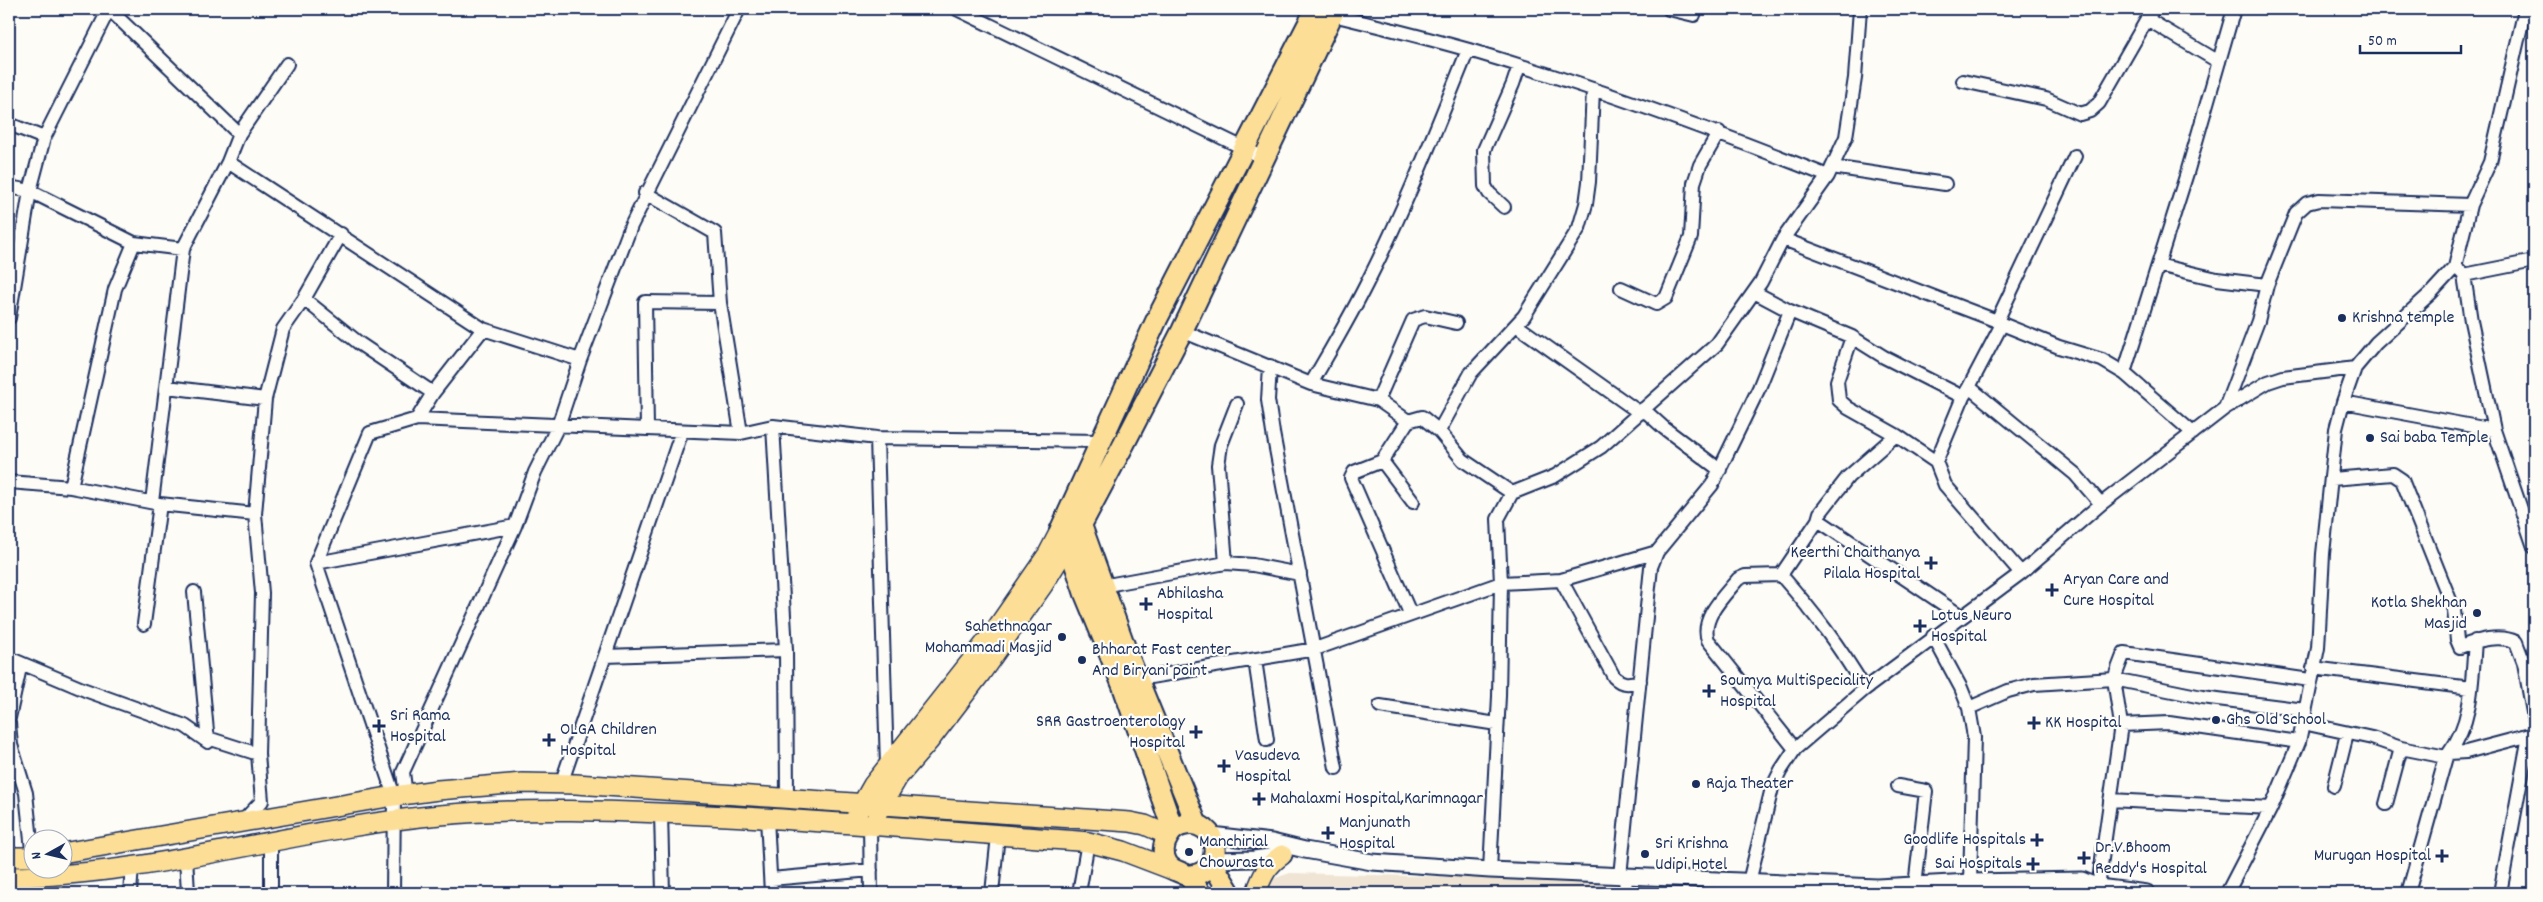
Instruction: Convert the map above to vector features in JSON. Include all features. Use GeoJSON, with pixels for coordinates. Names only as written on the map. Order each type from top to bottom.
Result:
{"type":"FeatureCollection","features":[{"type":"Feature","properties":{"kind":"highway"},"geometry":{"type":"LineString","coordinates":[[1181,873],[1203,872],[1212,862],[1215,844],[1204,830],[1139,680],[1075,518],[1102,441],[1157,319],[1244,148],[1328,11]]}},
{"type":"Feature","properties":{"kind":"highway"},"geometry":{"type":"LineString","coordinates":[[1200,893],[1164,854],[1171,832],[1144,742],[1064,537],[1182,331],[1264,158],[1328,11]]}},
{"type":"Feature","properties":{"kind":"highway"},"geometry":{"type":"LineString","coordinates":[[1171,832],[1190,824],[1204,830]]}},
{"type":"Feature","properties":{"kind":"highway"},"geometry":{"type":"LineString","coordinates":[[1212,862],[1230,893]]}},
{"type":"Feature","properties":{"kind":"main road"},"geometry":{"type":"LineString","coordinates":[[862,825],[861,803],[994,632],[1048,554],[1064,537]]}},
{"type":"Feature","properties":{"kind":"main road"},"geometry":{"type":"LineString","coordinates":[[862,825],[882,804],[898,776],[929,741],[987,665],[1043,585],[1064,537]]}},
{"type":"Feature","properties":{"kind":"main road"},"geometry":{"type":"LineString","coordinates":[[72,851],[438,790],[522,783],[787,797],[1130,822],[1171,832]]}},
{"type":"Feature","properties":{"kind":"main road"},"geometry":{"type":"LineString","coordinates":[[9,877],[63,875],[132,867],[394,821],[520,809],[570,809],[767,818],[1088,842],[1122,851],[1181,873]]}},
{"type":"Feature","properties":{"kind":"main road"},"geometry":{"type":"LineString","coordinates":[[1256,893],[1264,872],[1270,863],[1282,855]]}},
{"type":"Feature","properties":{"kind":"main road"},"geometry":{"type":"LineString","coordinates":[[9,857],[22,857]]}},
{"type":"Feature","properties":{"kind":"street"},"geometry":{"type":"LineString","coordinates":[[9,318],[30,191],[44,138],[109,9],[239,134]]}},
{"type":"Feature","properties":{"kind":"street"},"geometry":{"type":"LineString","coordinates":[[393,893],[394,821],[403,772],[515,526],[535,472],[558,426],[580,360],[621,251],[646,193],[739,9]]}},
{"type":"Feature","properties":{"kind":"street"},"geometry":{"type":"LineString","coordinates":[[957,9],[1264,158]]}},
{"type":"Feature","properties":{"kind":"street"},"geometry":{"type":"LineString","coordinates":[[1669,9],[1694,15]]}},
{"type":"Feature","properties":{"kind":"street"},"geometry":{"type":"LineString","coordinates":[[1490,870],[1501,583],[1498,519],[1512,493],[1555,476],[1601,447],[1718,344],[1754,292],[1783,239],[1830,172],[1846,137],[1856,78],[1860,9]]}},
{"type":"Feature","properties":{"kind":"street"},"geometry":{"type":"LineString","coordinates":[[2124,373],[2158,266],[2234,9]]}},
{"type":"Feature","properties":{"kind":"street"},"geometry":{"type":"LineString","coordinates":[[2525,9],[2490,162],[2470,205],[2460,271],[2494,430],[2534,546]]}},
{"type":"Feature","properties":{"kind":"street"},"geometry":{"type":"LineString","coordinates":[[1328,11],[1468,50],[1593,89],[1830,172],[1944,184]]}},
{"type":"Feature","properties":{"kind":"street"},"geometry":{"type":"LineString","coordinates":[[1963,82],[2046,98],[2080,114],[2090,111],[2099,103],[2150,14],[2219,62]]}},
{"type":"Feature","properties":{"kind":"street"},"geometry":{"type":"LineString","coordinates":[[1311,384],[1374,269],[1420,168],[1468,50]]}},
{"type":"Feature","properties":{"kind":"street"},"geometry":{"type":"LineString","coordinates":[[144,624],[167,387],[183,249],[228,162],[239,134],[287,64]]}},
{"type":"Feature","properties":{"kind":"street"},"geometry":{"type":"LineString","coordinates":[[1504,207],[1489,193],[1485,186],[1484,150],[1503,109],[1519,66]]}},
{"type":"Feature","properties":{"kind":"street"},"geometry":{"type":"LineString","coordinates":[[1439,432],[1471,373],[1524,316],[1579,228],[1586,204],[1589,182],[1593,89]]}},
{"type":"Feature","properties":{"kind":"street"},"geometry":{"type":"LineString","coordinates":[[9,124],[44,138]]}},
{"type":"Feature","properties":{"kind":"street"},"geometry":{"type":"LineString","coordinates":[[1622,288],[1656,304],[1666,298],[1691,237],[1694,183],[1700,166],[1719,132]]}},
{"type":"Feature","properties":{"kind":"street"},"geometry":{"type":"LineString","coordinates":[[1936,462],[1966,392],[2000,322],[2075,156]]}},
{"type":"Feature","properties":{"kind":"street"},"geometry":{"type":"LineString","coordinates":[[228,162],[341,234],[483,329],[580,360]]}},
{"type":"Feature","properties":{"kind":"street"},"geometry":{"type":"LineString","coordinates":[[9,187],[30,191],[134,243],[183,249]]}},
{"type":"Feature","properties":{"kind":"street"},"geometry":{"type":"LineString","coordinates":[[646,193],[714,233],[720,303],[741,433]]}},
{"type":"Feature","properties":{"kind":"street"},"geometry":{"type":"LineString","coordinates":[[2225,408],[2258,320],[2267,285],[2296,213],[2307,203],[2319,200],[2470,205]]}},
{"type":"Feature","properties":{"kind":"street"},"geometry":{"type":"LineString","coordinates":[[240,824],[262,801],[258,754],[262,593],[255,514],[264,399],[283,329],[304,298],[341,234]]}},
{"type":"Feature","properties":{"kind":"street"},"geometry":{"type":"LineString","coordinates":[[1783,239],[2000,322],[2058,348],[2102,360],[2124,373],[2193,433]]}},
{"type":"Feature","properties":{"kind":"street"},"geometry":{"type":"LineString","coordinates":[[71,487],[115,289],[134,243]]}},
{"type":"Feature","properties":{"kind":"street"},"geometry":{"type":"LineString","coordinates":[[2227,893],[2271,808],[2299,742],[2311,674],[2318,648],[2323,554],[2336,429],[2355,368],[2376,343],[2431,293],[2460,271],[2534,262]]}},
{"type":"Feature","properties":{"kind":"street"},"geometry":{"type":"LineString","coordinates":[[2158,266],[2217,279],[2267,285]]}},
{"type":"Feature","properties":{"kind":"street"},"geometry":{"type":"LineString","coordinates":[[1754,292],[1790,311],[1852,337],[1884,357],[1966,392],[2075,474],[2101,504]]}},
{"type":"Feature","properties":{"kind":"street"},"geometry":{"type":"LineString","coordinates":[[304,298],[360,344],[433,393]]}},
{"type":"Feature","properties":{"kind":"street"},"geometry":{"type":"LineString","coordinates":[[647,428],[645,302],[720,303]]}},
{"type":"Feature","properties":{"kind":"street"},"geometry":{"type":"LineString","coordinates":[[1626,893],[1622,876],[1651,567],[1657,552],[1712,485],[1759,388],[1790,311]]}},
{"type":"Feature","properties":{"kind":"street"},"geometry":{"type":"LineString","coordinates":[[1378,400],[1413,320],[1425,316],[1456,323]]}},
{"type":"Feature","properties":{"kind":"street"},"geometry":{"type":"LineString","coordinates":[[1516,325],[1642,411],[1720,470]]}},
{"type":"Feature","properties":{"kind":"street"},"geometry":{"type":"LineString","coordinates":[[418,419],[433,393],[483,329]]}},
{"type":"Feature","properties":{"kind":"street"},"geometry":{"type":"LineString","coordinates":[[1182,331],[1311,384],[1378,400],[1408,421]]}},
{"type":"Feature","properties":{"kind":"street"},"geometry":{"type":"LineString","coordinates":[[1852,337],[1837,381],[1839,400],[1848,408],[1896,435],[1936,462],[1945,485],[2021,573]]}},
{"type":"Feature","properties":{"kind":"street"},"geometry":{"type":"LineString","coordinates":[[1270,366],[1268,400],[1273,433],[1336,768]]}},
{"type":"Feature","properties":{"kind":"street"},"geometry":{"type":"LineString","coordinates":[[1749,882],[1772,788],[1780,770],[1795,749],[1864,689],[1933,636],[2021,573],[2101,504],[2225,408],[2268,382],[2283,377],[2355,368]]}},
{"type":"Feature","properties":{"kind":"street"},"geometry":{"type":"LineString","coordinates":[[167,387],[264,399]]}},
{"type":"Feature","properties":{"kind":"street"},"geometry":{"type":"LineString","coordinates":[[2343,402],[2494,430]]}},
{"type":"Feature","properties":{"kind":"street"},"geometry":{"type":"LineString","coordinates":[[1226,562],[1218,465],[1221,445],[1237,404]]}},
{"type":"Feature","properties":{"kind":"street"},"geometry":{"type":"LineString","coordinates":[[1410,613],[1351,482],[1354,472],[1382,461],[1408,421],[1422,417],[1439,432],[1463,460],[1512,493]]}},
{"type":"Feature","properties":{"kind":"street"},"geometry":{"type":"LineString","coordinates":[[400,796],[316,563],[370,433],[418,419],[741,433],[773,426],[878,438],[1102,441]]}},
{"type":"Feature","properties":{"kind":"street"},"geometry":{"type":"LineString","coordinates":[[773,426],[786,650],[787,797]]}},
{"type":"Feature","properties":{"kind":"street"},"geometry":{"type":"LineString","coordinates":[[561,784],[682,431]]}},
{"type":"Feature","properties":{"kind":"street"},"geometry":{"type":"LineString","coordinates":[[1781,575],[1818,520],[1820,513],[1848,477],[1896,435]]}},
{"type":"Feature","properties":{"kind":"street"},"geometry":{"type":"LineString","coordinates":[[878,438],[888,766]]}},
{"type":"Feature","properties":{"kind":"street"},"geometry":{"type":"LineString","coordinates":[[1382,461],[1413,502]]}},
{"type":"Feature","properties":{"kind":"street"},"geometry":{"type":"LineString","coordinates":[[2332,479],[2394,474],[2402,480],[2454,610],[2457,640],[2460,647],[2475,641],[2507,638],[2516,642],[2524,663],[2534,718]]}},
{"type":"Feature","properties":{"kind":"street"},"geometry":{"type":"LineString","coordinates":[[9,482],[71,487],[156,503],[255,514]]}},
{"type":"Feature","properties":{"kind":"street"},"geometry":{"type":"LineString","coordinates":[[1818,520],[1961,616]]}},
{"type":"Feature","properties":{"kind":"street"},"geometry":{"type":"LineString","coordinates":[[316,563],[515,526]]}},
{"type":"Feature","properties":{"kind":"street"},"geometry":{"type":"LineString","coordinates":[[1139,680],[1315,649],[1410,613],[1501,583],[1562,580],[1657,552]]}},
{"type":"Feature","properties":{"kind":"street"},"geometry":{"type":"LineString","coordinates":[[1102,586],[1226,562],[1300,574]]}},
{"type":"Feature","properties":{"kind":"street"},"geometry":{"type":"LineString","coordinates":[[1781,575],[1817,616],[1839,646],[1864,689]]}},
{"type":"Feature","properties":{"kind":"street"},"geometry":{"type":"LineString","coordinates":[[1781,575],[1745,576],[1738,579],[1706,624],[1706,634],[1795,749]]}},
{"type":"Feature","properties":{"kind":"street"},"geometry":{"type":"LineString","coordinates":[[1562,580],[1614,677],[1619,682],[1627,684],[1640,681]]}},
{"type":"Feature","properties":{"kind":"street"},"geometry":{"type":"LineString","coordinates":[[194,592],[208,742]]}},
{"type":"Feature","properties":{"kind":"street"},"geometry":{"type":"LineString","coordinates":[[1933,636],[1969,708],[1974,737],[1970,882]]}},
{"type":"Feature","properties":{"kind":"street"},"geometry":{"type":"LineString","coordinates":[[2408,893],[2447,755],[2459,739],[2471,688],[2475,641]]}},
{"type":"Feature","properties":{"kind":"street"},"geometry":{"type":"LineString","coordinates":[[605,656],[786,650]]}},
{"type":"Feature","properties":{"kind":"street"},"geometry":{"type":"LineString","coordinates":[[2098,887],[2121,725],[2114,680],[2124,653],[2311,674],[2471,688]]}},
{"type":"Feature","properties":{"kind":"street"},"geometry":{"type":"LineString","coordinates":[[9,718],[15,660],[84,690],[185,726],[208,742]]}},
{"type":"Feature","properties":{"kind":"street"},"geometry":{"type":"LineString","coordinates":[[1255,660],[1267,740]]}},
{"type":"Feature","properties":{"kind":"street"},"geometry":{"type":"LineString","coordinates":[[1969,708],[2008,690],[2034,684],[2114,680],[2202,698],[2305,710]]}},
{"type":"Feature","properties":{"kind":"street"},"geometry":{"type":"LineString","coordinates":[[1380,706],[1497,724]]}},
{"type":"Feature","properties":{"kind":"street"},"geometry":{"type":"LineString","coordinates":[[9,723],[11,745],[26,793],[30,830]]}},
{"type":"Feature","properties":{"kind":"street"},"geometry":{"type":"LineString","coordinates":[[2121,725],[2170,723],[2299,742]]}},
{"type":"Feature","properties":{"kind":"street"},"geometry":{"type":"LineString","coordinates":[[2303,723],[2372,738],[2401,748],[2447,755],[2532,735],[2500,893]]}},
{"type":"Feature","properties":{"kind":"street"},"geometry":{"type":"LineString","coordinates":[[2334,786],[2347,734]]}},
{"type":"Feature","properties":{"kind":"street"},"geometry":{"type":"LineString","coordinates":[[208,742],[211,739],[258,754]]}},
{"type":"Feature","properties":{"kind":"street"},"geometry":{"type":"LineString","coordinates":[[2386,804],[2401,748]]}},
{"type":"Feature","properties":{"kind":"street"},"geometry":{"type":"LineString","coordinates":[[1898,786],[1926,791],[1915,886]]}},
{"type":"Feature","properties":{"kind":"street"},"geometry":{"type":"LineString","coordinates":[[2110,800],[2271,808]]}},
{"type":"Feature","properties":{"kind":"street"},"geometry":{"type":"LineString","coordinates":[[661,813],[663,893]]}},
{"type":"Feature","properties":{"kind":"street"},"geometry":{"type":"LineString","coordinates":[[767,818],[771,893]]}},
{"type":"Feature","properties":{"kind":"street"},"geometry":{"type":"LineString","coordinates":[[862,825],[871,870],[871,893]]}},
{"type":"Feature","properties":{"kind":"street"},"geometry":{"type":"LineString","coordinates":[[1204,830],[1372,862],[1490,870],[1877,888],[1970,882],[2082,880],[2098,887],[2147,893]]}},
{"type":"Feature","properties":{"kind":"street"},"geometry":{"type":"LineString","coordinates":[[992,893],[998,835]]}},
{"type":"Feature","properties":{"kind":"street"},"geometry":{"type":"LineString","coordinates":[[1079,893],[1088,842]]}},
{"type":"Feature","properties":{"kind":"street"},"geometry":{"type":"LineString","coordinates":[[271,843],[271,893]]}},
{"type":"Feature","properties":{"kind":"street"},"geometry":{"type":"LineString","coordinates":[[1212,862],[1254,859],[1305,850]]}},
{"type":"Feature","properties":{"kind":"street"},"geometry":{"type":"LineString","coordinates":[[186,857],[188,893]]}},
{"type":"Feature","properties":{"kind":"street"},"geometry":{"type":"LineString","coordinates":[[130,893],[132,867]]}},
{"type":"Feature","properties":{"kind":"street"},"geometry":{"type":"LineString","coordinates":[[771,879],[871,870]]}},
{"type":"Feature","properties":{"kind":"shaded area"},"geometry":{"type":"Polygon","coordinates":[[[1290,873],[1610,881],[1617,893],[1255,893],[1267,881],[1290,873]]]}},
{"type":"Feature","properties":{"kind":"place","name":"Krishna temple"},"geometry":{"type":"Point","coordinates":[2342,318]}},
{"type":"Feature","properties":{"kind":"place","name":"Sai baba Temple"},"geometry":{"type":"Point","coordinates":[2370,438]}},
{"type":"Feature","properties":{"kind":"place","name":"Keerthi Chaithanya Pilala Hospital"},"geometry":{"type":"Point","coordinates":[1931,563]}},
{"type":"Feature","properties":{"kind":"place","name":"Aryan Care and Cure Hospital"},"geometry":{"type":"Point","coordinates":[2052,590]}},
{"type":"Feature","properties":{"kind":"place","name":"Abhilasha Hospital"},"geometry":{"type":"Point","coordinates":[1146,604]}},
{"type":"Feature","properties":{"kind":"place","name":"Kotla Shekhan Masjid"},"geometry":{"type":"Point","coordinates":[2477,613]}},
{"type":"Feature","properties":{"kind":"place","name":"Lotus Neuro Hospital"},"geometry":{"type":"Point","coordinates":[1920,626]}},
{"type":"Feature","properties":{"kind":"place","name":"Sahethnagar Mohammadi Masjid"},"geometry":{"type":"Point","coordinates":[1062,637]}},
{"type":"Feature","properties":{"kind":"place","name":"Bhharat Fast center And Biryani point"},"geometry":{"type":"Point","coordinates":[1082,660]}},
{"type":"Feature","properties":{"kind":"place","name":"Soumya MultiSpeciality Hospital"},"geometry":{"type":"Point","coordinates":[1709,691]}},
{"type":"Feature","properties":{"kind":"place","name":"Ghs Old School"},"geometry":{"type":"Point","coordinates":[2216,720]}},
{"type":"Feature","properties":{"kind":"place","name":"KK Hospital"},"geometry":{"type":"Point","coordinates":[2034,723]}},
{"type":"Feature","properties":{"kind":"place","name":"Sri Rama Hospital"},"geometry":{"type":"Point","coordinates":[379,726]}},
{"type":"Feature","properties":{"kind":"place","name":"SRR Gastroenterology Hospital"},"geometry":{"type":"Point","coordinates":[1196,732]}},
{"type":"Feature","properties":{"kind":"place","name":"OLGA Children Hospital"},"geometry":{"type":"Point","coordinates":[549,740]}},
{"type":"Feature","properties":{"kind":"place","name":"Vasudeva Hospital"},"geometry":{"type":"Point","coordinates":[1224,766]}},
{"type":"Feature","properties":{"kind":"place","name":"Raja Theater"},"geometry":{"type":"Point","coordinates":[1696,784]}},
{"type":"Feature","properties":{"kind":"place","name":"Mahalaxmi Hospital,Karimnagar"},"geometry":{"type":"Point","coordinates":[1259,799]}},
{"type":"Feature","properties":{"kind":"place","name":"Manjunath Hospital"},"geometry":{"type":"Point","coordinates":[1328,833]}},
{"type":"Feature","properties":{"kind":"place","name":"Goodlife Hospitals"},"geometry":{"type":"Point","coordinates":[2037,840]}},
{"type":"Feature","properties":{"kind":"place","name":"Manchirial Chowrasta"},"geometry":{"type":"Point","coordinates":[1189,852]}},
{"type":"Feature","properties":{"kind":"place","name":"Sri Krishna Udipi Hotel"},"geometry":{"type":"Point","coordinates":[1645,854]}},
{"type":"Feature","properties":{"kind":"place","name":"Murugan Hospital"},"geometry":{"type":"Point","coordinates":[2442,856]}},
{"type":"Feature","properties":{"kind":"place","name":"Dr.V.Bhoom Reddy's Hospital"},"geometry":{"type":"Point","coordinates":[2084,858]}},
{"type":"Feature","properties":{"kind":"place","name":"Sai Hospitals"},"geometry":{"type":"Point","coordinates":[2033,864]}}]}
